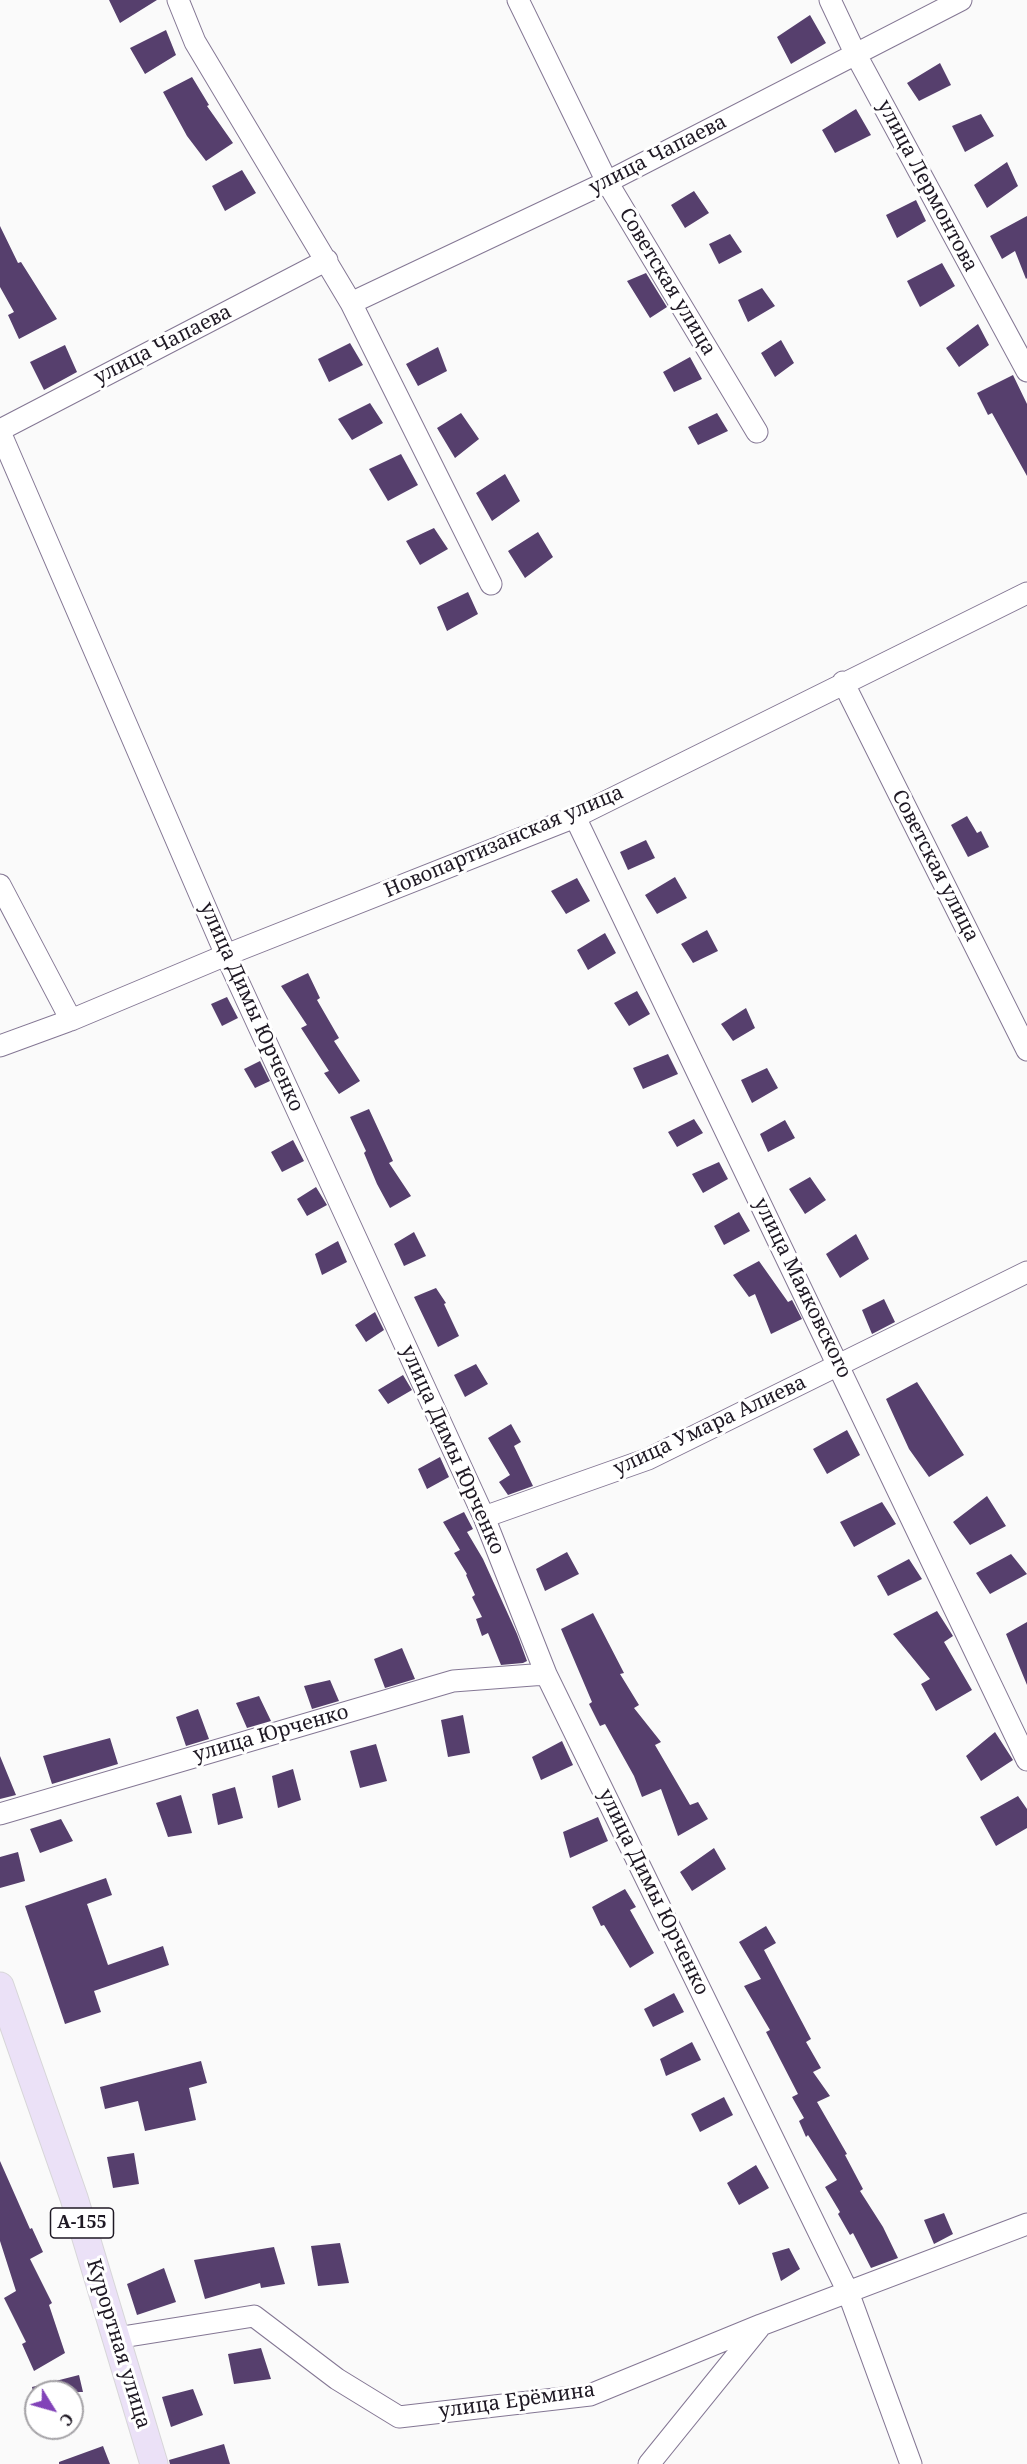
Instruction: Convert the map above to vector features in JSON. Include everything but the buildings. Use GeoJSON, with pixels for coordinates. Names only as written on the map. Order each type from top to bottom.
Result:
{"type":"FeatureCollection","features":[{"type":"Feature","properties":{"kind":"main road","name":"Курортная улица"},"geometry":{"type":"LineString","coordinates":[[0,1986],[74,2198],[154,2464]]}},
{"type":"Feature","properties":{"kind":"street","name":"Советская улица"},"geometry":{"type":"LineString","coordinates":[[518,0],[607,182],[757,432]]}},
{"type":"Feature","properties":{"kind":"street","name":"улица Лермонтова"},"geometry":{"type":"LineString","coordinates":[[830,0],[855,53],[1027,371]]}},
{"type":"Feature","properties":{"kind":"street","name":"улица Чапаева"},"geometry":{"type":"LineString","coordinates":[[351,303],[607,182],[961,0]]}},
{"type":"Feature","properties":{"kind":"street"},"geometry":{"type":"LineString","coordinates":[[182,1],[195,42],[351,303],[491,585]]}},
{"type":"Feature","properties":{"kind":"street","name":"улица Чапаева"},"geometry":{"type":"LineString","coordinates":[[0,431],[327,260]]}},
{"type":"Feature","properties":{"kind":"street","name":"улица Димы Юрченко"},"geometry":{"type":"LineString","coordinates":[[0,431],[226,955],[484,1517],[546,1674],[848,2292],[911,2464]]}},
{"type":"Feature","properties":{"kind":"street","name":"Новопартизанская улица"},"geometry":{"type":"LineString","coordinates":[[0,1046],[71,1020],[226,955],[576,817],[843,682],[1027,593]]}},
{"type":"Feature","properties":{"kind":"street","name":"Советская улица"},"geometry":{"type":"LineString","coordinates":[[843,682],[1027,1050]]}},
{"type":"Feature","properties":{"kind":"street","name":"улица Маяковского"},"geometry":{"type":"LineString","coordinates":[[576,817],[1027,1760]]}},
{"type":"Feature","properties":{"kind":"street"},"geometry":{"type":"LineString","coordinates":[[0,885],[71,1020]]}},
{"type":"Feature","properties":{"kind":"street","name":"улица Умара Алиева"},"geometry":{"type":"LineString","coordinates":[[484,1517],[648,1459],[1027,1272]]}},
{"type":"Feature","properties":{"kind":"street","name":"улица Юрченко"},"geometry":{"type":"LineString","coordinates":[[0,1814],[453,1681],[546,1674]]}},
{"type":"Feature","properties":{"kind":"street","name":"улица Ерёмина"},"geometry":{"type":"LineString","coordinates":[[116,2338],[254,2316],[337,2379],[399,2417],[590,2395],[761,2325],[1027,2224]]}},
{"type":"Feature","properties":{"kind":"street"},"geometry":{"type":"LineString","coordinates":[[649,2464],[761,2325]]}}]}
